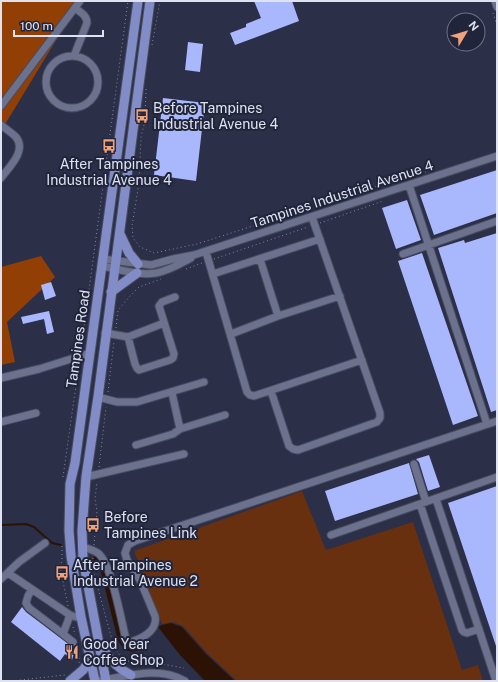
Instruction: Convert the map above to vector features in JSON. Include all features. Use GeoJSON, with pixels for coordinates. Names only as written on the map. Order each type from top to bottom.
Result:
{"type":"FeatureCollection","features":[{"type":"Feature","properties":{"kind":"main road","name":"Tampines Road"},"geometry":{"type":"LineString","coordinates":[[94,681],[81,617],[70,542],[70,484],[75,463],[138,1]]}},
{"type":"Feature","properties":{"kind":"main road","name":"Tampines Road"},"geometry":{"type":"LineString","coordinates":[[104,681],[99,644],[83,559],[83,506],[150,1]]}},
{"type":"Feature","properties":{"kind":"main road"},"geometry":{"type":"LineString","coordinates":[[111,292],[138,268],[127,250],[120,232]]}},
{"type":"Feature","properties":{"kind":"main road"},"geometry":{"type":"LineString","coordinates":[[99,644],[109,659],[120,670],[131,676]]}},
{"type":"Feature","properties":{"kind":"main road"},"geometry":{"type":"LineString","coordinates":[[69,677],[83,670],[90,660]]}},
{"type":"Feature","properties":{"kind":"street"},"geometry":{"type":"LineString","coordinates":[[1,106],[80,1]]}},
{"type":"Feature","properties":{"kind":"street"},"geometry":{"type":"LineString","coordinates":[[495,1],[495,9]]}},
{"type":"Feature","properties":{"kind":"street"},"geometry":{"type":"LineString","coordinates":[[74,8],[87,19],[87,23],[74,56]]}},
{"type":"Feature","properties":{"kind":"street"},"geometry":{"type":"LineString","coordinates":[[74,56],[89,62],[94,68],[98,84],[92,98],[86,104],[71,108],[54,100],[48,89],[47,76],[57,61],[65,57],[74,56]]}},
{"type":"Feature","properties":{"kind":"street"},"geometry":{"type":"LineString","coordinates":[[1,125],[20,143],[20,151],[1,178]]}},
{"type":"Feature","properties":{"kind":"street","name":"Tampines Industrial Avenue 4"},"geometry":{"type":"LineString","coordinates":[[102,263],[138,268],[173,259],[194,256],[497,156]]}},
{"type":"Feature","properties":{"kind":"street"},"geometry":{"type":"LineString","coordinates":[[409,185],[486,421]]}},
{"type":"Feature","properties":{"kind":"street"},"geometry":{"type":"LineString","coordinates":[[271,391],[289,446],[293,449],[298,450],[377,422],[380,418],[380,413],[312,216]]}},
{"type":"Feature","properties":{"kind":"street"},"geometry":{"type":"LineString","coordinates":[[403,254],[497,221]]}},
{"type":"Feature","properties":{"kind":"street"},"geometry":{"type":"LineString","coordinates":[[213,274],[320,238]]}},
{"type":"Feature","properties":{"kind":"street"},"geometry":{"type":"LineString","coordinates":[[206,252],[247,392],[250,395],[254,396],[271,391],[362,360]]}},
{"type":"Feature","properties":{"kind":"street"},"geometry":{"type":"LineString","coordinates":[[260,259],[278,316]]}},
{"type":"Feature","properties":{"kind":"street"},"geometry":{"type":"LineString","coordinates":[[230,334],[278,316],[340,296]]}},
{"type":"Feature","properties":{"kind":"street"},"geometry":{"type":"LineString","coordinates":[[128,337],[135,364],[140,370],[173,358],[174,354],[159,306],[160,303],[175,297]]}},
{"type":"Feature","properties":{"kind":"street"},"geometry":{"type":"LineString","coordinates":[[106,333],[128,337],[164,323]]}},
{"type":"Feature","properties":{"kind":"street"},"geometry":{"type":"LineString","coordinates":[[1,378],[39,369],[90,353]]}},
{"type":"Feature","properties":{"kind":"street"},"geometry":{"type":"LineString","coordinates":[[98,397],[117,402],[137,402],[172,393],[204,382]]}},
{"type":"Feature","properties":{"kind":"street"},"geometry":{"type":"LineString","coordinates":[[172,393],[180,429]]}},
{"type":"Feature","properties":{"kind":"street"},"geometry":{"type":"LineString","coordinates":[[1,422],[36,413]]}},
{"type":"Feature","properties":{"kind":"street"},"geometry":{"type":"LineString","coordinates":[[136,445],[173,434],[180,429],[225,415]]}},
{"type":"Feature","properties":{"kind":"street"},"geometry":{"type":"LineString","coordinates":[[456,431],[497,417]]}},
{"type":"Feature","properties":{"kind":"street"},"geometry":{"type":"LineString","coordinates":[[82,546],[98,553],[109,570],[126,639],[131,642],[137,640],[153,629],[156,622],[155,616],[140,580],[127,560],[125,553],[128,545],[135,541],[497,421]]}},
{"type":"Feature","properties":{"kind":"street"},"geometry":{"type":"LineString","coordinates":[[86,477],[184,454]]}},
{"type":"Feature","properties":{"kind":"street"},"geometry":{"type":"LineString","coordinates":[[414,464],[423,503],[462,630],[467,633],[479,630]]}},
{"type":"Feature","properties":{"kind":"street"},"geometry":{"type":"LineString","coordinates":[[331,534],[497,477]]}},
{"type":"Feature","properties":{"kind":"street"},"geometry":{"type":"LineString","coordinates":[[436,499],[496,681]]}},
{"type":"Feature","properties":{"kind":"street"},"geometry":{"type":"LineString","coordinates":[[1,579],[19,562],[45,543]]}},
{"type":"Feature","properties":{"kind":"street"},"geometry":{"type":"LineString","coordinates":[[8,573],[70,615],[81,617]]}},
{"type":"Feature","properties":{"kind":"street"},"geometry":{"type":"LineString","coordinates":[[32,590],[26,603],[28,608],[73,642]]}},
{"type":"Feature","properties":{"kind":"street"},"geometry":{"type":"LineString","coordinates":[[62,634],[70,615]]}},
{"type":"Feature","properties":{"kind":"street"},"geometry":{"type":"LineString","coordinates":[[104,681],[153,672],[171,674],[185,681]]}},
{"type":"Feature","properties":{"kind":"path"},"geometry":{"type":"LineString","coordinates":[[80,356],[128,1]]}},
{"type":"Feature","properties":{"kind":"path"},"geometry":{"type":"LineString","coordinates":[[152,48],[160,1]]}},
{"type":"Feature","properties":{"kind":"path"},"geometry":{"type":"LineString","coordinates":[[495,9],[497,25]]}},
{"type":"Feature","properties":{"kind":"path"},"geometry":{"type":"LineString","coordinates":[[146,87],[145,121],[141,137],[139,183],[132,226],[133,238],[140,247],[154,253],[197,244],[386,183],[436,169]]}},
{"type":"Feature","properties":{"kind":"path"},"geometry":{"type":"LineString","coordinates":[[186,269],[386,200]]}},
{"type":"Feature","properties":{"kind":"path"},"geometry":{"type":"LineString","coordinates":[[130,295],[139,287],[161,279]]}},
{"type":"Feature","properties":{"kind":"path"},"geometry":{"type":"LineString","coordinates":[[125,660],[133,663],[161,664],[184,668]]}},
{"type":"Feature","properties":{"kind":"path"},"geometry":{"type":"LineString","coordinates":[[12,681],[61,676],[69,677]]}},
{"type":"Feature","properties":{"kind":"shaded area"},"geometry":{"type":"Polygon","coordinates":[[[1,1],[78,1],[75,9],[1,131],[1,1]]]}},
{"type":"Feature","properties":{"kind":"shaded area"},"geometry":{"type":"Polygon","coordinates":[[[41,256],[55,277],[7,322],[15,362],[1,365],[1,267],[41,256]]]}},
{"type":"Feature","properties":{"kind":"shaded area"},"geometry":{"type":"Polygon","coordinates":[[[302,491],[326,550],[413,522],[462,670],[478,665],[483,681],[237,681],[207,653],[183,626],[173,622],[162,624],[134,551],[302,491]]]}},
{"type":"Feature","properties":{"kind":"shaded area"},"geometry":{"type":"Polygon","coordinates":[[[171,623],[182,627],[206,654],[235,681],[205,681],[180,655],[158,627],[171,623]]]}},
{"type":"Feature","properties":{"kind":"building"},"geometry":{"type":"Polygon","coordinates":[[[254,1],[292,1],[299,21],[235,45],[230,33],[246,27],[246,24],[261,18],[254,1]]]}},
{"type":"Feature","properties":{"kind":"building"},"geometry":{"type":"Polygon","coordinates":[[[188,42],[203,44],[200,72],[185,70],[188,42]]]}},
{"type":"Feature","properties":{"kind":"building"},"geometry":{"type":"Polygon","coordinates":[[[163,98],[205,103],[196,181],[154,175],[163,98]]]}},
{"type":"Feature","properties":{"kind":"building"},"geometry":{"type":"Polygon","coordinates":[[[497,170],[497,213],[434,235],[420,195],[497,170]]]}},
{"type":"Feature","properties":{"kind":"building"},"geometry":{"type":"Polygon","coordinates":[[[407,200],[421,240],[396,249],[382,208],[407,200]]]}},
{"type":"Feature","properties":{"kind":"building"},"geometry":{"type":"Polygon","coordinates":[[[497,233],[497,410],[491,412],[438,248],[464,240],[465,243],[497,233]]]}},
{"type":"Feature","properties":{"kind":"building"},"geometry":{"type":"Polygon","coordinates":[[[422,253],[478,416],[453,425],[398,261],[422,253]]]}},
{"type":"Feature","properties":{"kind":"building"},"geometry":{"type":"Polygon","coordinates":[[[51,282],[56,296],[45,300],[41,285],[51,282]]]}},
{"type":"Feature","properties":{"kind":"building"},"geometry":{"type":"Polygon","coordinates":[[[49,311],[54,332],[47,334],[44,319],[23,324],[21,317],[49,311]]]}},
{"type":"Feature","properties":{"kind":"building"},"geometry":{"type":"Polygon","coordinates":[[[429,455],[440,487],[428,491],[419,462],[416,459],[429,455]]]}},
{"type":"Feature","properties":{"kind":"building"},"geometry":{"type":"Polygon","coordinates":[[[409,463],[418,494],[335,521],[325,491],[409,463]]]}},
{"type":"Feature","properties":{"kind":"building"},"geometry":{"type":"Polygon","coordinates":[[[497,486],[497,645],[496,646],[448,503],[497,486]]]}},
{"type":"Feature","properties":{"kind":"building"},"geometry":{"type":"Polygon","coordinates":[[[22,607],[26,612],[75,649],[72,660],[65,654],[60,661],[11,622],[22,607]]]}},
{"type":"Feature","properties":{"kind":"waterway"},"geometry":{"type":"LineString","coordinates":[[1,525],[26,524],[34,527],[52,543],[61,545]]}},
{"type":"Feature","properties":{"kind":"waterway"},"geometry":{"type":"LineString","coordinates":[[96,559],[103,568],[121,640],[125,645],[132,649],[141,646]]}},
{"type":"Feature","properties":{"kind":"place","name":"Before Tampines Industrial Avenue 4"},"geometry":{"type":"Point","coordinates":[142,116]}},
{"type":"Feature","properties":{"kind":"place","name":"After Tampines Industrial Avenue 4"},"geometry":{"type":"Point","coordinates":[109,146]}},
{"type":"Feature","properties":{"kind":"place","name":"Before Tampines Link"},"geometry":{"type":"Point","coordinates":[93,525]}},
{"type":"Feature","properties":{"kind":"place","name":"After Tampines Industrial Avenue 2"},"geometry":{"type":"Point","coordinates":[62,573]}},
{"type":"Feature","properties":{"kind":"place","name":"Good Year Coffee Shop"},"geometry":{"type":"Point","coordinates":[72,652]}}]}
